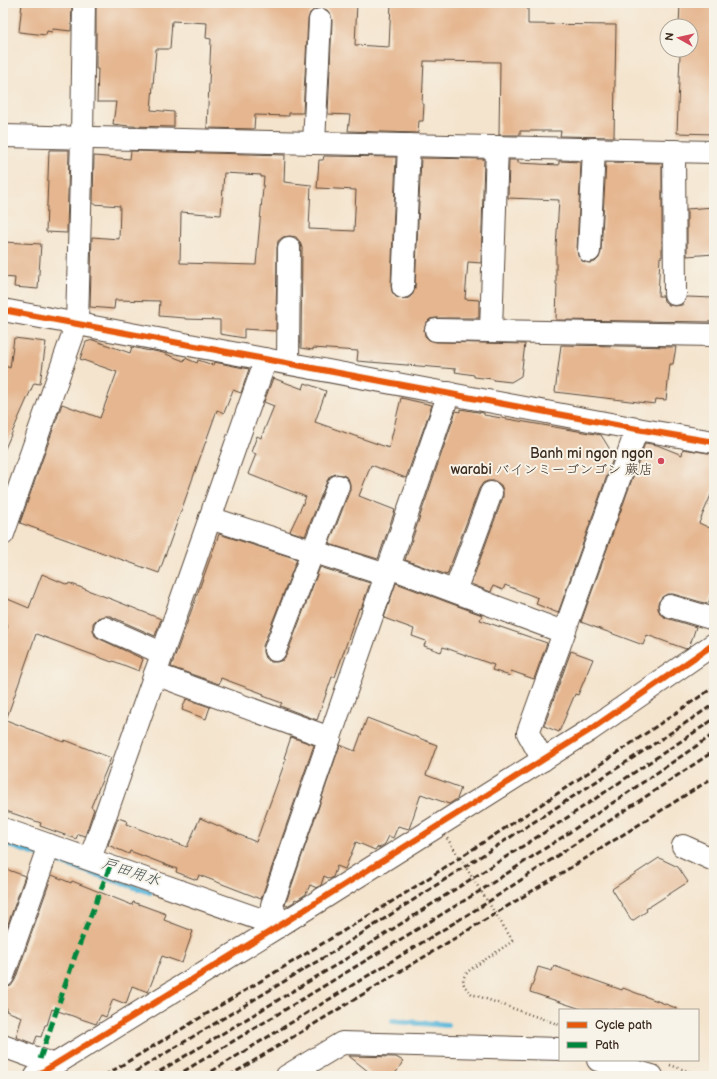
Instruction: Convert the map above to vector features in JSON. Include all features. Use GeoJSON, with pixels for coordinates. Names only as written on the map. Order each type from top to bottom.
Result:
{"type":"FeatureCollection","features":[{"type":"Feature","properties":{"kind":"street"},"geometry":{"type":"LineString","coordinates":[[3,534],[77,323],[84,3]]}},
{"type":"Feature","properties":{"kind":"street"},"geometry":{"type":"LineString","coordinates":[[314,143],[320,20]]}},
{"type":"Feature","properties":{"kind":"street"},"geometry":{"type":"LineString","coordinates":[[3,136],[714,152]]}},
{"type":"Feature","properties":{"kind":"street"},"geometry":{"type":"LineString","coordinates":[[403,287],[409,145]]}},
{"type":"Feature","properties":{"kind":"street"},"geometry":{"type":"LineString","coordinates":[[491,330],[497,147]]}},
{"type":"Feature","properties":{"kind":"street"},"geometry":{"type":"LineString","coordinates":[[589,250],[594,149]]}},
{"type":"Feature","properties":{"kind":"street"},"geometry":{"type":"LineString","coordinates":[[674,151],[675,294]]}},
{"type":"Feature","properties":{"kind":"street"},"geometry":{"type":"LineString","coordinates":[[288,363],[289,248]]}},
{"type":"Feature","properties":{"kind":"street"},"geometry":{"type":"LineString","coordinates":[[3,310],[714,442]]}},
{"type":"Feature","properties":{"kind":"street"},"geometry":{"type":"LineString","coordinates":[[436,330],[714,335]]}},
{"type":"Feature","properties":{"kind":"street"},"geometry":{"type":"LineString","coordinates":[[90,859],[266,359]]}},
{"type":"Feature","properties":{"kind":"street"},"geometry":{"type":"LineString","coordinates":[[279,926],[272,905],[449,393]]}},
{"type":"Feature","properties":{"kind":"street"},"geometry":{"type":"LineString","coordinates":[[543,760],[528,733],[637,428]]}},
{"type":"Feature","properties":{"kind":"street"},"geometry":{"type":"LineString","coordinates":[[275,650],[338,486]]}},
{"type":"Feature","properties":{"kind":"street"},"geometry":{"type":"LineString","coordinates":[[455,591],[490,493]]}},
{"type":"Feature","properties":{"kind":"street"},"geometry":{"type":"LineString","coordinates":[[210,518],[313,552],[387,571],[455,591],[563,632]]}},
{"type":"Feature","properties":{"kind":"street"},"geometry":{"type":"LineString","coordinates":[[670,606],[714,619]]}},
{"type":"Feature","properties":{"kind":"street"},"geometry":{"type":"LineString","coordinates":[[105,628],[162,653]]}},
{"type":"Feature","properties":{"kind":"street"},"geometry":{"type":"LineString","coordinates":[[36,1076],[279,926],[543,760],[590,730],[714,644]]}},
{"type":"Feature","properties":{"kind":"street"},"geometry":{"type":"LineString","coordinates":[[155,674],[330,738]]}},
{"type":"Feature","properties":{"kind":"street"},"geometry":{"type":"LineString","coordinates":[[3,829],[279,926]]}},
{"type":"Feature","properties":{"kind":"street"},"geometry":{"type":"LineString","coordinates":[[3,976],[49,845]]}},
{"type":"Feature","properties":{"kind":"street"},"geometry":{"type":"LineString","coordinates":[[684,846],[714,860]]}},
{"type":"Feature","properties":{"kind":"street"},"geometry":{"type":"LineString","coordinates":[[288,1076],[342,1043],[559,1049]]}},
{"type":"Feature","properties":{"kind":"street"},"geometry":{"type":"LineString","coordinates":[[3,1046],[55,1064]]}},
{"type":"Feature","properties":{"kind":"street"},"geometry":{"type":"LineString","coordinates":[[605,1061],[658,1069]]}},
{"type":"Feature","properties":{"kind":"path"},"geometry":{"type":"LineString","coordinates":[[445,834],[513,941],[464,974],[464,987],[472,994],[559,1025]]}},
{"type":"Feature","properties":{"kind":"path"},"geometry":{"type":"LineString","coordinates":[[658,1069],[702,1076]]}},
{"type":"Feature","properties":{"kind":"building"},"geometry":{"type":"Polygon","coordinates":[[[22,3],[72,3],[71,31],[53,29],[52,32],[47,31],[46,35],[19,32],[22,3]]]}},
{"type":"Feature","properties":{"kind":"building"},"geometry":{"type":"Polygon","coordinates":[[[96,3],[357,3],[355,45],[389,47],[391,3],[451,5],[452,3],[528,3],[528,24],[616,25],[614,137],[560,136],[561,131],[520,131],[520,135],[499,135],[500,62],[424,61],[422,104],[424,104],[423,121],[419,121],[418,133],[348,131],[350,115],[328,114],[332,21],[331,15],[327,10],[320,8],[315,9],[310,13],[308,19],[303,113],[289,113],[289,116],[255,115],[254,129],[207,128],[211,39],[206,38],[207,23],[172,21],[170,49],[156,49],[151,110],[174,112],[174,127],[129,126],[113,124],[116,102],[97,102],[98,69],[96,69],[96,3]]]}},
{"type":"Feature","properties":{"kind":"building"},"geometry":{"type":"Polygon","coordinates":[[[680,3],[714,3],[714,134],[677,133],[680,58],[699,58],[699,18],[679,18],[680,3]]]}},
{"type":"Feature","properties":{"kind":"building"},"geometry":{"type":"Polygon","coordinates":[[[49,150],[69,150],[67,233],[46,232],[49,150]]]}},
{"type":"Feature","properties":{"kind":"building"},"geometry":{"type":"Polygon","coordinates":[[[131,151],[285,155],[284,182],[311,185],[309,229],[354,231],[356,190],[317,188],[319,160],[323,160],[324,156],[396,157],[391,286],[392,292],[396,297],[403,299],[409,298],[413,294],[415,288],[421,158],[484,159],[481,263],[468,262],[465,299],[479,300],[479,318],[430,319],[426,323],[424,330],[425,336],[429,340],[436,342],[525,344],[521,376],[511,382],[493,380],[455,372],[456,369],[357,361],[358,351],[313,348],[313,350],[301,348],[302,248],[296,237],[290,236],[283,237],[278,241],[276,331],[244,329],[244,338],[220,334],[220,320],[185,319],[159,316],[160,301],[115,300],[114,309],[90,307],[92,237],[119,239],[120,206],[93,204],[94,156],[130,159],[131,151]],[[224,173],[221,215],[181,212],[180,263],[256,265],[264,177],[261,177],[261,175],[224,173]]]}},
{"type":"Feature","properties":{"kind":"building"},"geometry":{"type":"Polygon","coordinates":[[[509,160],[518,160],[518,163],[559,165],[559,161],[581,162],[577,250],[578,256],[582,261],[589,263],[595,262],[599,258],[601,252],[606,162],[662,163],[662,257],[660,257],[658,296],[663,296],[664,301],[669,305],[675,306],[682,305],[687,297],[714,298],[714,322],[556,320],[556,248],[559,200],[508,198],[509,160]]]}},
{"type":"Feature","properties":{"kind":"building"},"geometry":{"type":"Polygon","coordinates":[[[714,207],[714,254],[687,256],[687,209],[714,207]]]}},
{"type":"Feature","properties":{"kind":"building"},"geometry":{"type":"Polygon","coordinates":[[[3,242],[41,244],[38,289],[14,287],[15,278],[3,277],[3,242]]]}},
{"type":"Feature","properties":{"kind":"building"},"geometry":{"type":"Polygon","coordinates":[[[14,338],[46,342],[40,384],[34,383],[3,453],[3,365],[10,368],[14,338]]]}},
{"type":"Feature","properties":{"kind":"building"},"geometry":{"type":"Polygon","coordinates":[[[93,340],[130,353],[132,347],[163,353],[184,361],[185,358],[197,363],[198,360],[213,365],[214,362],[249,369],[241,393],[233,390],[224,413],[217,410],[159,573],[20,523],[62,404],[100,418],[117,372],[80,359],[86,342],[93,340]]]}},
{"type":"Feature","properties":{"kind":"building"},"geometry":{"type":"Polygon","coordinates":[[[561,345],[676,347],[673,364],[670,364],[666,400],[656,399],[655,404],[555,392],[561,345]]]}},
{"type":"Feature","properties":{"kind":"building"},"geometry":{"type":"Polygon","coordinates":[[[273,378],[303,389],[305,383],[326,391],[315,422],[389,448],[401,398],[432,405],[406,478],[371,465],[359,496],[395,510],[378,559],[329,544],[350,490],[348,478],[343,475],[336,474],[330,476],[305,536],[290,531],[306,497],[248,474],[256,454],[251,452],[257,436],[261,438],[274,406],[264,402],[273,378]]]}},
{"type":"Feature","properties":{"kind":"building"},"geometry":{"type":"Polygon","coordinates":[[[460,409],[484,413],[484,415],[601,435],[614,456],[558,613],[536,604],[538,598],[505,585],[503,590],[493,586],[491,592],[471,584],[503,497],[501,485],[495,481],[483,483],[479,489],[447,575],[405,560],[456,411],[460,412],[460,409]]]}},
{"type":"Feature","properties":{"kind":"building"},"geometry":{"type":"Polygon","coordinates":[[[645,443],[657,445],[682,455],[683,449],[714,454],[714,488],[699,523],[714,530],[714,590],[708,604],[673,594],[667,594],[662,597],[658,603],[658,609],[661,615],[666,618],[696,627],[690,645],[686,649],[647,635],[643,645],[581,622],[645,443]]]}},
{"type":"Feature","properties":{"kind":"building"},"geometry":{"type":"Polygon","coordinates":[[[219,534],[297,559],[263,646],[265,658],[271,662],[283,660],[287,654],[320,567],[370,583],[361,609],[359,608],[335,677],[332,677],[317,720],[280,706],[282,703],[263,696],[264,694],[221,678],[219,684],[171,667],[219,534]]]}},
{"type":"Feature","properties":{"kind":"building"},"geometry":{"type":"Polygon","coordinates":[[[42,574],[161,619],[155,636],[110,616],[98,618],[93,623],[95,636],[143,659],[139,671],[36,634],[6,720],[64,742],[65,740],[111,758],[91,807],[94,809],[85,836],[78,834],[76,839],[40,826],[41,823],[3,810],[3,640],[8,625],[3,622],[3,597],[29,608],[42,574]]]}},
{"type":"Feature","properties":{"kind":"building"},"geometry":{"type":"Polygon","coordinates":[[[396,583],[482,615],[480,620],[547,643],[534,679],[511,671],[510,676],[492,670],[494,665],[443,647],[441,652],[424,646],[426,641],[412,636],[414,629],[384,618],[396,583]]]}},
{"type":"Feature","properties":{"kind":"building"},"geometry":{"type":"Polygon","coordinates":[[[571,651],[593,659],[578,695],[575,694],[559,732],[544,726],[571,651]]]}},
{"type":"Feature","properties":{"kind":"building"},"geometry":{"type":"Polygon","coordinates":[[[186,699],[210,707],[206,719],[182,710],[186,699]]]}},
{"type":"Feature","properties":{"kind":"building"},"geometry":{"type":"Polygon","coordinates":[[[367,718],[437,745],[426,775],[461,788],[457,799],[449,804],[421,794],[409,829],[398,826],[393,838],[389,836],[385,844],[379,848],[377,847],[375,850],[356,842],[345,869],[337,866],[333,877],[330,879],[324,876],[321,885],[317,888],[310,885],[306,894],[297,900],[295,899],[294,902],[287,906],[285,905],[340,745],[355,751],[367,718]]]}},
{"type":"Feature","properties":{"kind":"building"},"geometry":{"type":"Polygon","coordinates":[[[291,737],[314,745],[261,899],[199,875],[197,880],[176,872],[177,869],[130,851],[129,854],[108,845],[118,818],[127,821],[126,824],[187,847],[200,818],[256,842],[286,759],[284,758],[291,737]]]}},
{"type":"Feature","properties":{"kind":"building"},"geometry":{"type":"Polygon","coordinates":[[[659,858],[678,867],[688,882],[646,909],[647,911],[632,921],[612,889],[659,858]]]}},
{"type":"Feature","properties":{"kind":"building"},"geometry":{"type":"Polygon","coordinates":[[[3,868],[25,876],[3,938],[3,868]]]}},
{"type":"Feature","properties":{"kind":"building"},"geometry":{"type":"Polygon","coordinates":[[[52,875],[71,883],[72,881],[132,905],[133,902],[166,914],[164,920],[193,931],[182,963],[162,956],[148,992],[132,986],[126,1004],[113,999],[106,1017],[101,1015],[96,1024],[52,1009],[41,1037],[37,1036],[34,1044],[16,1037],[22,1017],[6,1011],[7,1008],[3,1007],[3,988],[11,986],[15,980],[52,875]]]}},
{"type":"Feature","properties":{"kind":"building"},"geometry":{"type":"Polygon","coordinates":[[[554,966],[622,990],[623,988],[676,1009],[581,1009],[530,992],[538,967],[552,971],[554,966]]]}},
{"type":"Feature","properties":{"kind":"building"},"geometry":{"type":"Polygon","coordinates":[[[349,1056],[396,1057],[403,1061],[394,1076],[374,1076],[349,1056]]]}},
{"type":"Feature","properties":{"kind":"waterway","name":"戸田用水"},"geometry":{"type":"LineString","coordinates":[[3,843],[150,892]]}},
{"type":"Feature","properties":{"kind":"waterway","name":"戸田用水"},"geometry":{"type":"LineString","coordinates":[[393,1021],[447,1025]]}},
{"type":"Feature","properties":{"kind":"railway"},"geometry":{"type":"LineString","coordinates":[[104,1076],[401,896],[542,804],[714,687]]}},
{"type":"Feature","properties":{"kind":"railway"},"geometry":{"type":"LineString","coordinates":[[128,1076],[336,950],[714,704]]}},
{"type":"Feature","properties":{"kind":"railway"},"geometry":{"type":"LineString","coordinates":[[152,1076],[341,962],[556,825],[714,719]]}},
{"type":"Feature","properties":{"kind":"railway"},"geometry":{"type":"LineString","coordinates":[[176,1076],[480,891],[714,734]]}},
{"type":"Feature","properties":{"kind":"railway"},"geometry":{"type":"LineString","coordinates":[[204,1076],[485,904],[714,751]]}},
{"type":"Feature","properties":{"kind":"railway"},"geometry":{"type":"LineString","coordinates":[[229,1076],[583,860],[714,777]]}},
{"type":"Feature","properties":{"kind":"marked path"},"geometry":{"type":"LineString","coordinates":[[40,1059],[75,956],[110,866]]}},
{"type":"Feature","properties":{"kind":"cycle path"},"geometry":{"type":"LineString","coordinates":[[3,310],[637,429],[714,442]]}},
{"type":"Feature","properties":{"kind":"cycle path"},"geometry":{"type":"LineString","coordinates":[[36,1076],[279,926],[590,730],[714,644]]}},
{"type":"Feature","properties":{"kind":"place","name":"Banh mi ngon ngon warabi バインミーゴンゴン 蕨店"},"geometry":{"type":"Point","coordinates":[661,461]}}]}
